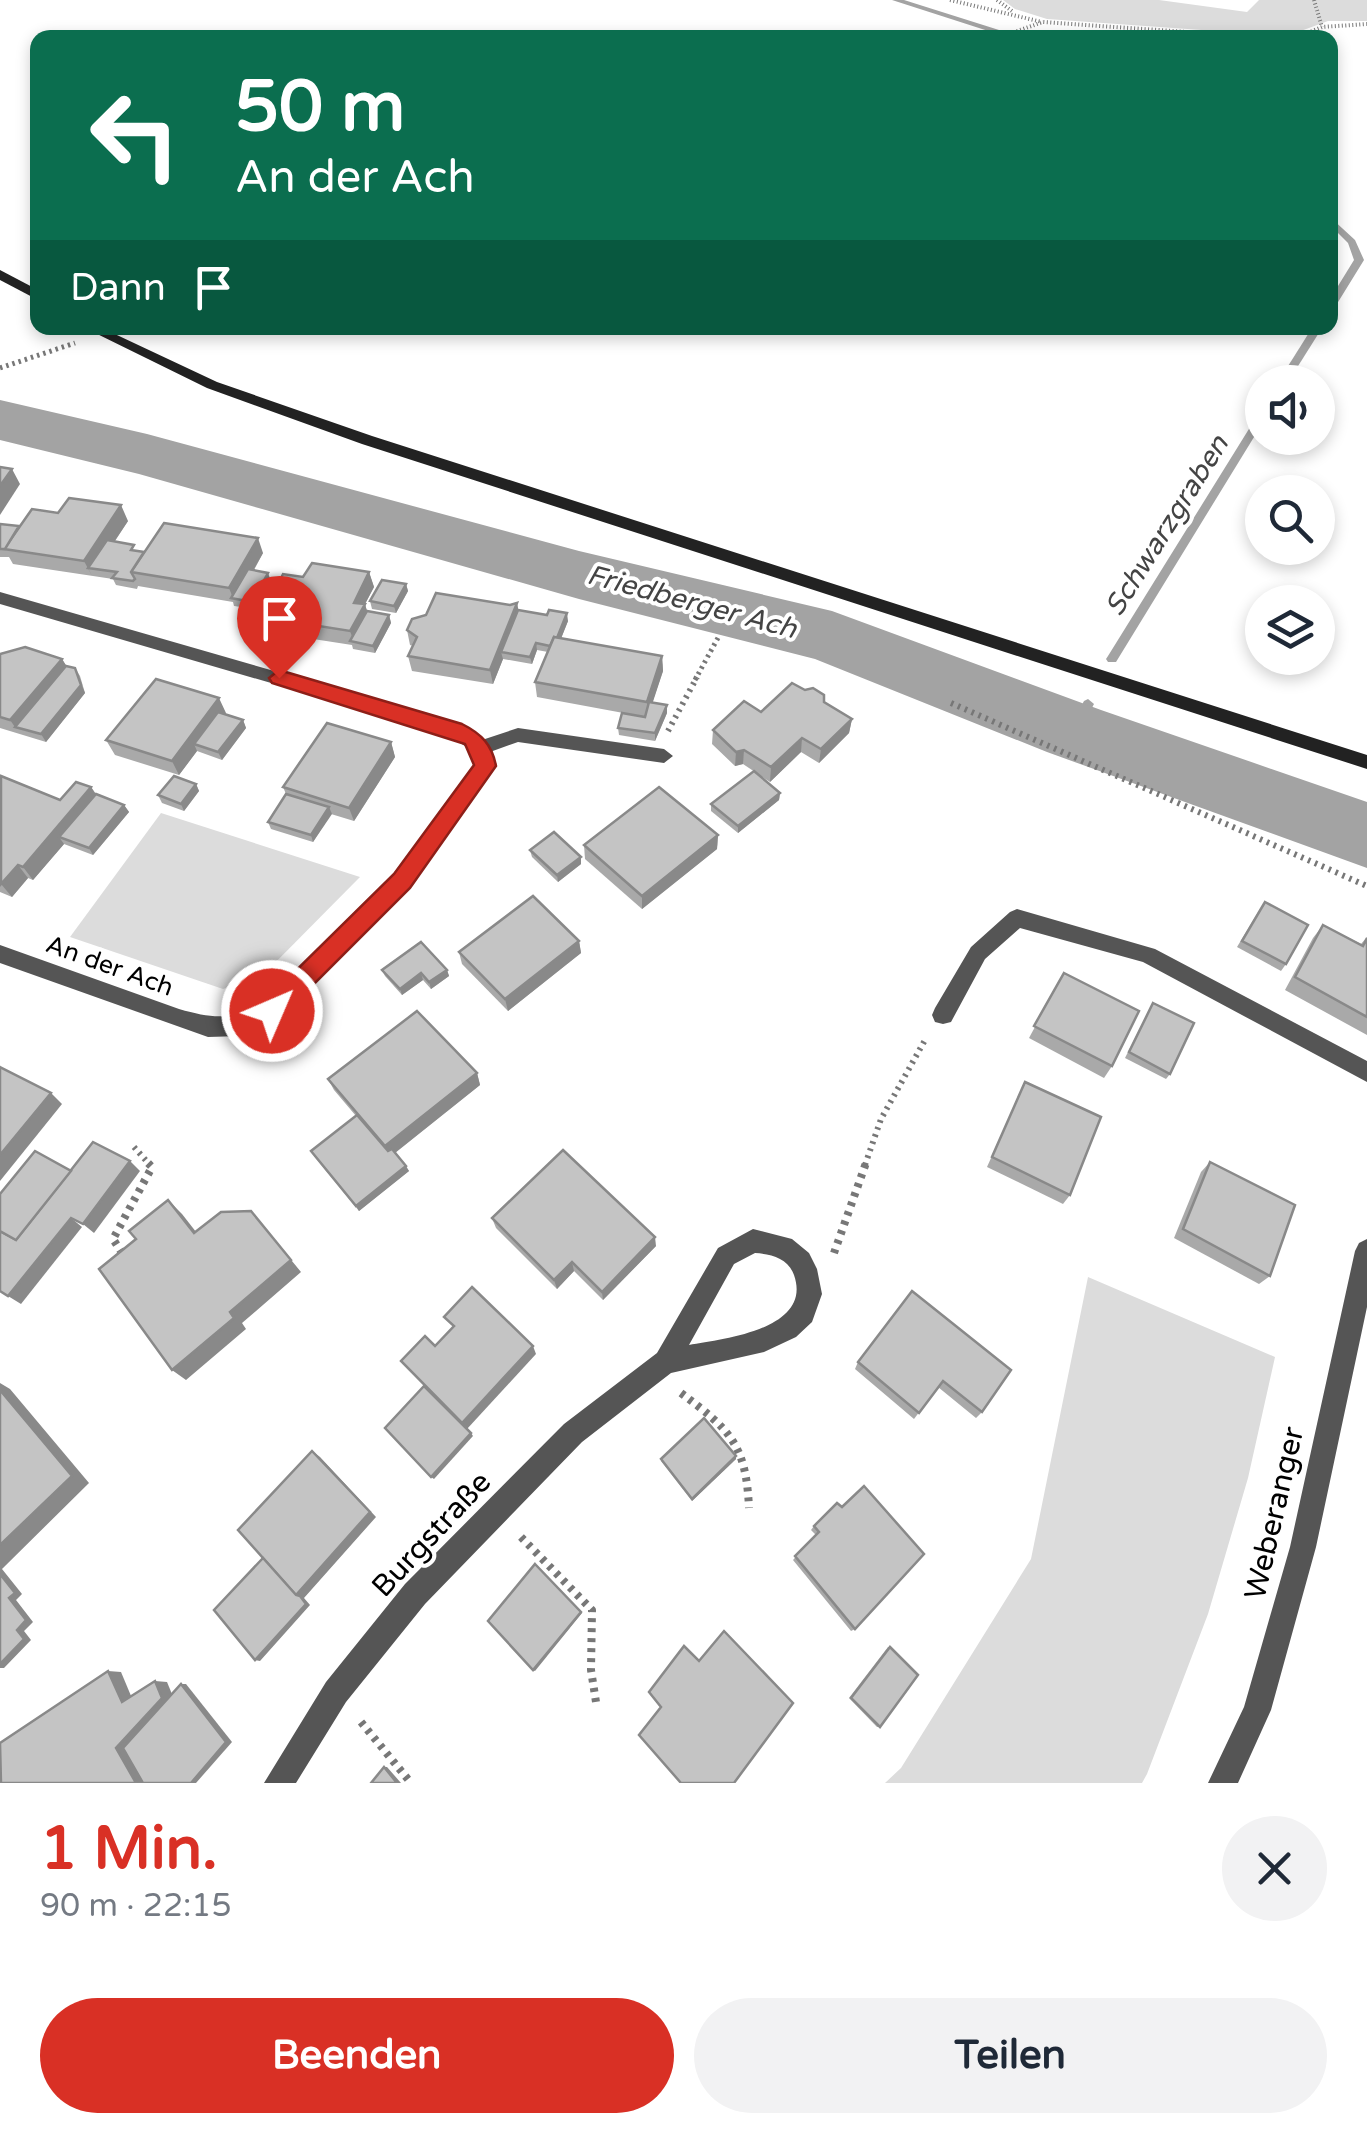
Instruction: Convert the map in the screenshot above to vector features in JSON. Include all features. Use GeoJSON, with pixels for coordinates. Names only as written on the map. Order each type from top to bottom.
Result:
{"type":"FeatureCollection","features":[{"type":"Feature","properties":{"kind":"main road"},"geometry":{"type":"LineString","coordinates":[[0,274],[30,291]]}},
{"type":"Feature","properties":{"kind":"main road"},"geometry":{"type":"LineString","coordinates":[[106,335],[212,384],[367,440],[1367,762]]}},
{"type":"Feature","properties":{"kind":"street"},"geometry":{"type":"LineString","coordinates":[[0,598],[455,730],[472,738],[478,748],[518,735],[660,755]]}},
{"type":"Feature","properties":{"kind":"street","name":"An der Ach"},"geometry":{"type":"LineString","coordinates":[[0,954],[178,1019],[208,1027],[241,1026],[272,1011],[402,881],[485,766],[478,748]]}},
{"type":"Feature","properties":{"kind":"street"},"geometry":{"type":"LineString","coordinates":[[943,1014],[978,953],[1017,918],[1148,956],[1367,1072]]}},
{"type":"Feature","properties":{"kind":"street","name":"Burgstraße"},"geometry":{"type":"LineString","coordinates":[[279,1783],[336,1692],[415,1594],[573,1433],[659,1366],[717,1268],[738,1246],[753,1241],[783,1246],[804,1268],[809,1282],[804,1313],[790,1331],[659,1366]]}},
{"type":"Feature","properties":{"kind":"street","name":"Weberanger"},"geometry":{"type":"LineString","coordinates":[[1223,1783],[1257,1710],[1304,1547],[1361,1306],[1367,1251]]}},
{"type":"Feature","properties":{"kind":"path"},"geometry":{"type":"LineString","coordinates":[[950,0],[1043,22],[1158,30]]}},
{"type":"Feature","properties":{"kind":"path"},"geometry":{"type":"LineString","coordinates":[[997,0],[1016,13]]}},
{"type":"Feature","properties":{"kind":"path"},"geometry":{"type":"LineString","coordinates":[[1314,0],[1322,27]]}},
{"type":"Feature","properties":{"kind":"path"},"geometry":{"type":"LineString","coordinates":[[1020,30],[1043,22]]}},
{"type":"Feature","properties":{"kind":"path"},"geometry":{"type":"LineString","coordinates":[[1315,30],[1367,24]]}},
{"type":"Feature","properties":{"kind":"path"},"geometry":{"type":"LineString","coordinates":[[0,368],[87,335]]}},
{"type":"Feature","properties":{"kind":"path"},"geometry":{"type":"LineString","coordinates":[[660,755],[719,636]]}},
{"type":"Feature","properties":{"kind":"path"},"geometry":{"type":"LineString","coordinates":[[950,703],[1367,886]]}},
{"type":"Feature","properties":{"kind":"path"},"geometry":{"type":"LineString","coordinates":[[809,1282],[831,1260],[881,1119],[943,1014]]}},
{"type":"Feature","properties":{"kind":"path"},"geometry":{"type":"LineString","coordinates":[[122,1254],[113,1239],[152,1167],[134,1146]]}},
{"type":"Feature","properties":{"kind":"path"},"geometry":{"type":"LineString","coordinates":[[659,1366],[728,1428],[748,1463],[749,1508]]}},
{"type":"Feature","properties":{"kind":"path"},"geometry":{"type":"LineString","coordinates":[[496,1511],[592,1610],[591,1670],[596,1702]]}},
{"type":"Feature","properties":{"kind":"path"},"geometry":{"type":"LineString","coordinates":[[336,1692],[411,1783]]}},
{"type":"Feature","properties":{"kind":"shaded area"},"geometry":{"type":"Polygon","coordinates":[[[1003,0],[1159,0],[1247,12],[1259,0],[1367,0],[1367,21],[1328,21],[1303,30],[1202,30],[1047,19],[1015,9],[1003,0]]]}},
{"type":"Feature","properties":{"kind":"shaded area"},"geometry":{"type":"Polygon","coordinates":[[[161,813],[360,877],[261,977],[223,989],[70,937],[161,813]]]}},
{"type":"Feature","properties":{"kind":"shaded area"},"geometry":{"type":"Polygon","coordinates":[[[1088,1277],[1275,1357],[1248,1478],[1208,1614],[1147,1774],[1142,1783],[885,1783],[901,1768],[1031,1559],[1088,1277]]]}},
{"type":"Feature","properties":{"kind":"building"},"geometry":{"type":"Polygon","coordinates":[[[0,467],[12,469],[0,486],[0,467]]]}},
{"type":"Feature","properties":{"kind":"building"},"geometry":{"type":"Polygon","coordinates":[[[69,498],[121,505],[84,561],[4,549],[32,509],[58,513],[69,498]]]}},
{"type":"Feature","properties":{"kind":"building"},"geometry":{"type":"Polygon","coordinates":[[[164,523],[258,538],[229,588],[131,572],[164,523]]]}},
{"type":"Feature","properties":{"kind":"building"},"geometry":{"type":"Polygon","coordinates":[[[0,524],[19,526],[5,549],[0,549],[0,524]]]}},
{"type":"Feature","properties":{"kind":"building"},"geometry":{"type":"Polygon","coordinates":[[[107,540],[134,545],[131,550],[144,552],[131,572],[133,581],[112,578],[117,572],[88,568],[107,540]]]}},
{"type":"Feature","properties":{"kind":"building"},"geometry":{"type":"Polygon","coordinates":[[[312,563],[369,572],[354,603],[365,604],[350,631],[262,617],[283,574],[303,577],[312,563]]]}},
{"type":"Feature","properties":{"kind":"building"},"geometry":{"type":"Polygon","coordinates":[[[248,569],[268,573],[252,602],[231,598],[248,569]]]}},
{"type":"Feature","properties":{"kind":"building"},"geometry":{"type":"Polygon","coordinates":[[[382,580],[406,584],[394,606],[370,601],[382,580]]]}},
{"type":"Feature","properties":{"kind":"building"},"geometry":{"type":"Polygon","coordinates":[[[436,593],[517,603],[490,670],[408,656],[417,637],[407,630],[412,619],[426,615],[436,593]]]}},
{"type":"Feature","properties":{"kind":"building"},"geometry":{"type":"Polygon","coordinates":[[[518,610],[547,615],[549,610],[567,613],[557,638],[550,646],[536,643],[530,657],[501,652],[518,610]]]}},
{"type":"Feature","properties":{"kind":"building"},"geometry":{"type":"Polygon","coordinates":[[[367,611],[389,615],[373,646],[350,641],[367,611]]]}},
{"type":"Feature","properties":{"kind":"building"},"geometry":{"type":"Polygon","coordinates":[[[554,637],[662,656],[647,702],[535,682],[554,637]]]}},
{"type":"Feature","properties":{"kind":"building"},"geometry":{"type":"Polygon","coordinates":[[[25,647],[62,659],[10,720],[0,717],[0,654],[25,647]]]}},
{"type":"Feature","properties":{"kind":"building"},"geometry":{"type":"Polygon","coordinates":[[[66,666],[75,668],[81,685],[41,734],[15,727],[66,666]]]}},
{"type":"Feature","properties":{"kind":"building"},"geometry":{"type":"Polygon","coordinates":[[[156,679],[219,698],[172,761],[106,740],[156,679]]]}},
{"type":"Feature","properties":{"kind":"building"},"geometry":{"type":"Polygon","coordinates":[[[792,683],[805,690],[813,688],[824,695],[824,702],[852,719],[821,749],[802,738],[771,767],[744,750],[736,752],[713,730],[744,701],[761,712],[792,683]]]}},
{"type":"Feature","properties":{"kind":"building"},"geometry":{"type":"Polygon","coordinates":[[[649,702],[667,705],[655,733],[618,728],[622,713],[645,717],[649,702]]]}},
{"type":"Feature","properties":{"kind":"building"},"geometry":{"type":"Polygon","coordinates":[[[218,712],[243,720],[218,752],[194,744],[218,712]]]}},
{"type":"Feature","properties":{"kind":"building"},"geometry":{"type":"Polygon","coordinates":[[[327,723],[391,742],[349,808],[283,787],[327,723]]]}},
{"type":"Feature","properties":{"kind":"building"},"geometry":{"type":"Polygon","coordinates":[[[754,771],[780,793],[738,826],[711,804],[754,771]]]}},
{"type":"Feature","properties":{"kind":"building"},"geometry":{"type":"Polygon","coordinates":[[[1,776],[60,800],[76,782],[91,787],[23,867],[18,865],[1,884],[1,776]]]}},
{"type":"Feature","properties":{"kind":"building"},"geometry":{"type":"Polygon","coordinates":[[[174,776],[196,784],[181,804],[158,795],[174,776]]]}},
{"type":"Feature","properties":{"kind":"building"},"geometry":{"type":"Polygon","coordinates":[[[659,787],[718,835],[642,896],[584,845],[659,787]]]}},
{"type":"Feature","properties":{"kind":"building"},"geometry":{"type":"Polygon","coordinates":[[[96,794],[124,805],[89,848],[59,837],[96,794]]]}},
{"type":"Feature","properties":{"kind":"building"},"geometry":{"type":"Polygon","coordinates":[[[286,794],[329,807],[311,835],[268,822],[286,794]]]}},
{"type":"Feature","properties":{"kind":"building"},"geometry":{"type":"Polygon","coordinates":[[[554,832],[581,857],[557,875],[530,850],[554,832]]]}},
{"type":"Feature","properties":{"kind":"building"},"geometry":{"type":"Polygon","coordinates":[[[533,896],[579,941],[505,999],[459,952],[533,896]]]}},
{"type":"Feature","properties":{"kind":"building"},"geometry":{"type":"Polygon","coordinates":[[[1265,902],[1308,925],[1286,964],[1242,941],[1265,902]]]}},
{"type":"Feature","properties":{"kind":"building"},"geometry":{"type":"Polygon","coordinates":[[[1323,925],[1363,946],[1367,938],[1367,1017],[1295,977],[1323,925]]]}},
{"type":"Feature","properties":{"kind":"building"},"geometry":{"type":"Polygon","coordinates":[[[421,942],[447,970],[429,982],[421,973],[400,989],[382,970],[421,942]]]}},
{"type":"Feature","properties":{"kind":"building"},"geometry":{"type":"Polygon","coordinates":[[[1064,973],[1139,1011],[1112,1066],[1034,1026],[1064,973]]]}},
{"type":"Feature","properties":{"kind":"building"},"geometry":{"type":"Polygon","coordinates":[[[1153,1003],[1194,1023],[1170,1074],[1129,1052],[1153,1003]]]}},
{"type":"Feature","properties":{"kind":"building"},"geometry":{"type":"Polygon","coordinates":[[[417,1011],[477,1073],[385,1146],[328,1079],[417,1011]]]}},
{"type":"Feature","properties":{"kind":"building"},"geometry":{"type":"Polygon","coordinates":[[[0,1067],[51,1093],[0,1155],[0,1067]]]}},
{"type":"Feature","properties":{"kind":"building"},"geometry":{"type":"Polygon","coordinates":[[[1025,1082],[1101,1117],[1070,1195],[992,1157],[1025,1082]]]}},
{"type":"Feature","properties":{"kind":"building"},"geometry":{"type":"Polygon","coordinates":[[[357,1115],[406,1166],[356,1206],[311,1151],[357,1115]]]}},
{"type":"Feature","properties":{"kind":"building"},"geometry":{"type":"Polygon","coordinates":[[[93,1142],[130,1161],[83,1224],[71,1218],[8,1296],[0,1291],[0,1231],[16,1240],[93,1142]]]}},
{"type":"Feature","properties":{"kind":"building"},"geometry":{"type":"Polygon","coordinates":[[[563,1150],[655,1237],[602,1292],[572,1262],[554,1280],[492,1218],[563,1150]]]}},
{"type":"Feature","properties":{"kind":"building"},"geometry":{"type":"Polygon","coordinates":[[[35,1151],[71,1171],[16,1240],[0,1231],[0,1194],[35,1151]]]}},
{"type":"Feature","properties":{"kind":"building"},"geometry":{"type":"Polygon","coordinates":[[[1210,1162],[1295,1205],[1270,1276],[1183,1229],[1210,1162]]]}},
{"type":"Feature","properties":{"kind":"building"},"geometry":{"type":"Polygon","coordinates":[[[168,1200],[194,1233],[221,1212],[251,1211],[291,1260],[230,1312],[234,1318],[172,1370],[99,1269],[136,1239],[129,1231],[168,1200]]]}},
{"type":"Feature","properties":{"kind":"building"},"geometry":{"type":"Polygon","coordinates":[[[472,1287],[533,1346],[462,1423],[401,1361],[425,1336],[435,1346],[454,1326],[444,1317],[472,1287]]]}},
{"type":"Feature","properties":{"kind":"building"},"geometry":{"type":"Polygon","coordinates":[[[912,1291],[1011,1370],[982,1412],[943,1381],[919,1413],[858,1362],[912,1291]]]}},
{"type":"Feature","properties":{"kind":"building"},"geometry":{"type":"Polygon","coordinates":[[[424,1386],[471,1433],[431,1477],[385,1428],[424,1386]]]}},
{"type":"Feature","properties":{"kind":"building"},"geometry":{"type":"Polygon","coordinates":[[[0,1390],[72,1476],[0,1545],[0,1390]]]}},
{"type":"Feature","properties":{"kind":"building"},"geometry":{"type":"Polygon","coordinates":[[[704,1418],[736,1456],[692,1499],[661,1459],[704,1418]]]}},
{"type":"Feature","properties":{"kind":"building"},"geometry":{"type":"Polygon","coordinates":[[[312,1451],[370,1512],[296,1595],[238,1530],[312,1451]]]}},
{"type":"Feature","properties":{"kind":"building"},"geometry":{"type":"Polygon","coordinates":[[[864,1486],[924,1554],[855,1629],[795,1556],[819,1532],[814,1526],[837,1503],[842,1507],[864,1486]]]}},
{"type":"Feature","properties":{"kind":"building"},"geometry":{"type":"Polygon","coordinates":[[[263,1558],[306,1604],[255,1660],[214,1610],[263,1558]]]}},
{"type":"Feature","properties":{"kind":"building"},"geometry":{"type":"Polygon","coordinates":[[[535,1564],[581,1612],[533,1670],[488,1621],[535,1564]]]}},
{"type":"Feature","properties":{"kind":"building"},"geometry":{"type":"Polygon","coordinates":[[[0,1574],[15,1593],[9,1598],[26,1620],[17,1630],[24,1639],[0,1664],[0,1574]]]}},
{"type":"Feature","properties":{"kind":"building"},"geometry":{"type":"Polygon","coordinates":[[[724,1631],[793,1703],[734,1783],[681,1783],[639,1735],[661,1707],[649,1692],[684,1646],[699,1661],[724,1631]]]}},
{"type":"Feature","properties":{"kind":"building"},"geometry":{"type":"Polygon","coordinates":[[[890,1647],[918,1675],[880,1727],[851,1698],[890,1647]]]}},
{"type":"Feature","properties":{"kind":"building"},"geometry":{"type":"Polygon","coordinates":[[[108,1671],[122,1702],[155,1681],[162,1698],[116,1748],[136,1783],[1,1783],[0,1743],[108,1671]]]}},
{"type":"Feature","properties":{"kind":"building"},"geometry":{"type":"Polygon","coordinates":[[[181,1684],[226,1742],[191,1783],[143,1783],[123,1748],[181,1684]]]}},
{"type":"Feature","properties":{"kind":"building"},"geometry":{"type":"Polygon","coordinates":[[[384,1767],[397,1783],[371,1783],[384,1767]]]}},
{"type":"Feature","properties":{"kind":"waterway","name":"Schwarzgraben"},"geometry":{"type":"LineString","coordinates":[[896,0],[994,30]]}},
{"type":"Feature","properties":{"kind":"waterway","name":"Schwarzgraben"},"geometry":{"type":"LineString","coordinates":[[1338,228],[1352,242],[1359,260],[1338,294]]}},
{"type":"Feature","properties":{"kind":"waterway","name":"Schwarzgraben"},"geometry":{"type":"LineString","coordinates":[[1294,365],[1313,335]]}},
{"type":"Feature","properties":{"kind":"waterway","name":"Friedberger Ach"},"geometry":{"type":"LineString","coordinates":[[0,420],[147,455],[579,575],[832,637],[1074,731],[1367,835]]}},
{"type":"Feature","properties":{"kind":"waterway","name":"Schwarzgraben"},"geometry":{"type":"LineString","coordinates":[[1112,659],[1245,444]]}},
{"type":"Feature","properties":{"kind":"waterway"},"geometry":{"type":"LineString","coordinates":[[1074,731],[1088,704]]}},
{"type":"Feature","properties":{"kind":"route"},"geometry":{"type":"LineString","coordinates":[[272,1011],[402,881],[485,766],[483,753],[472,738],[455,730],[279,678]]}}]}
